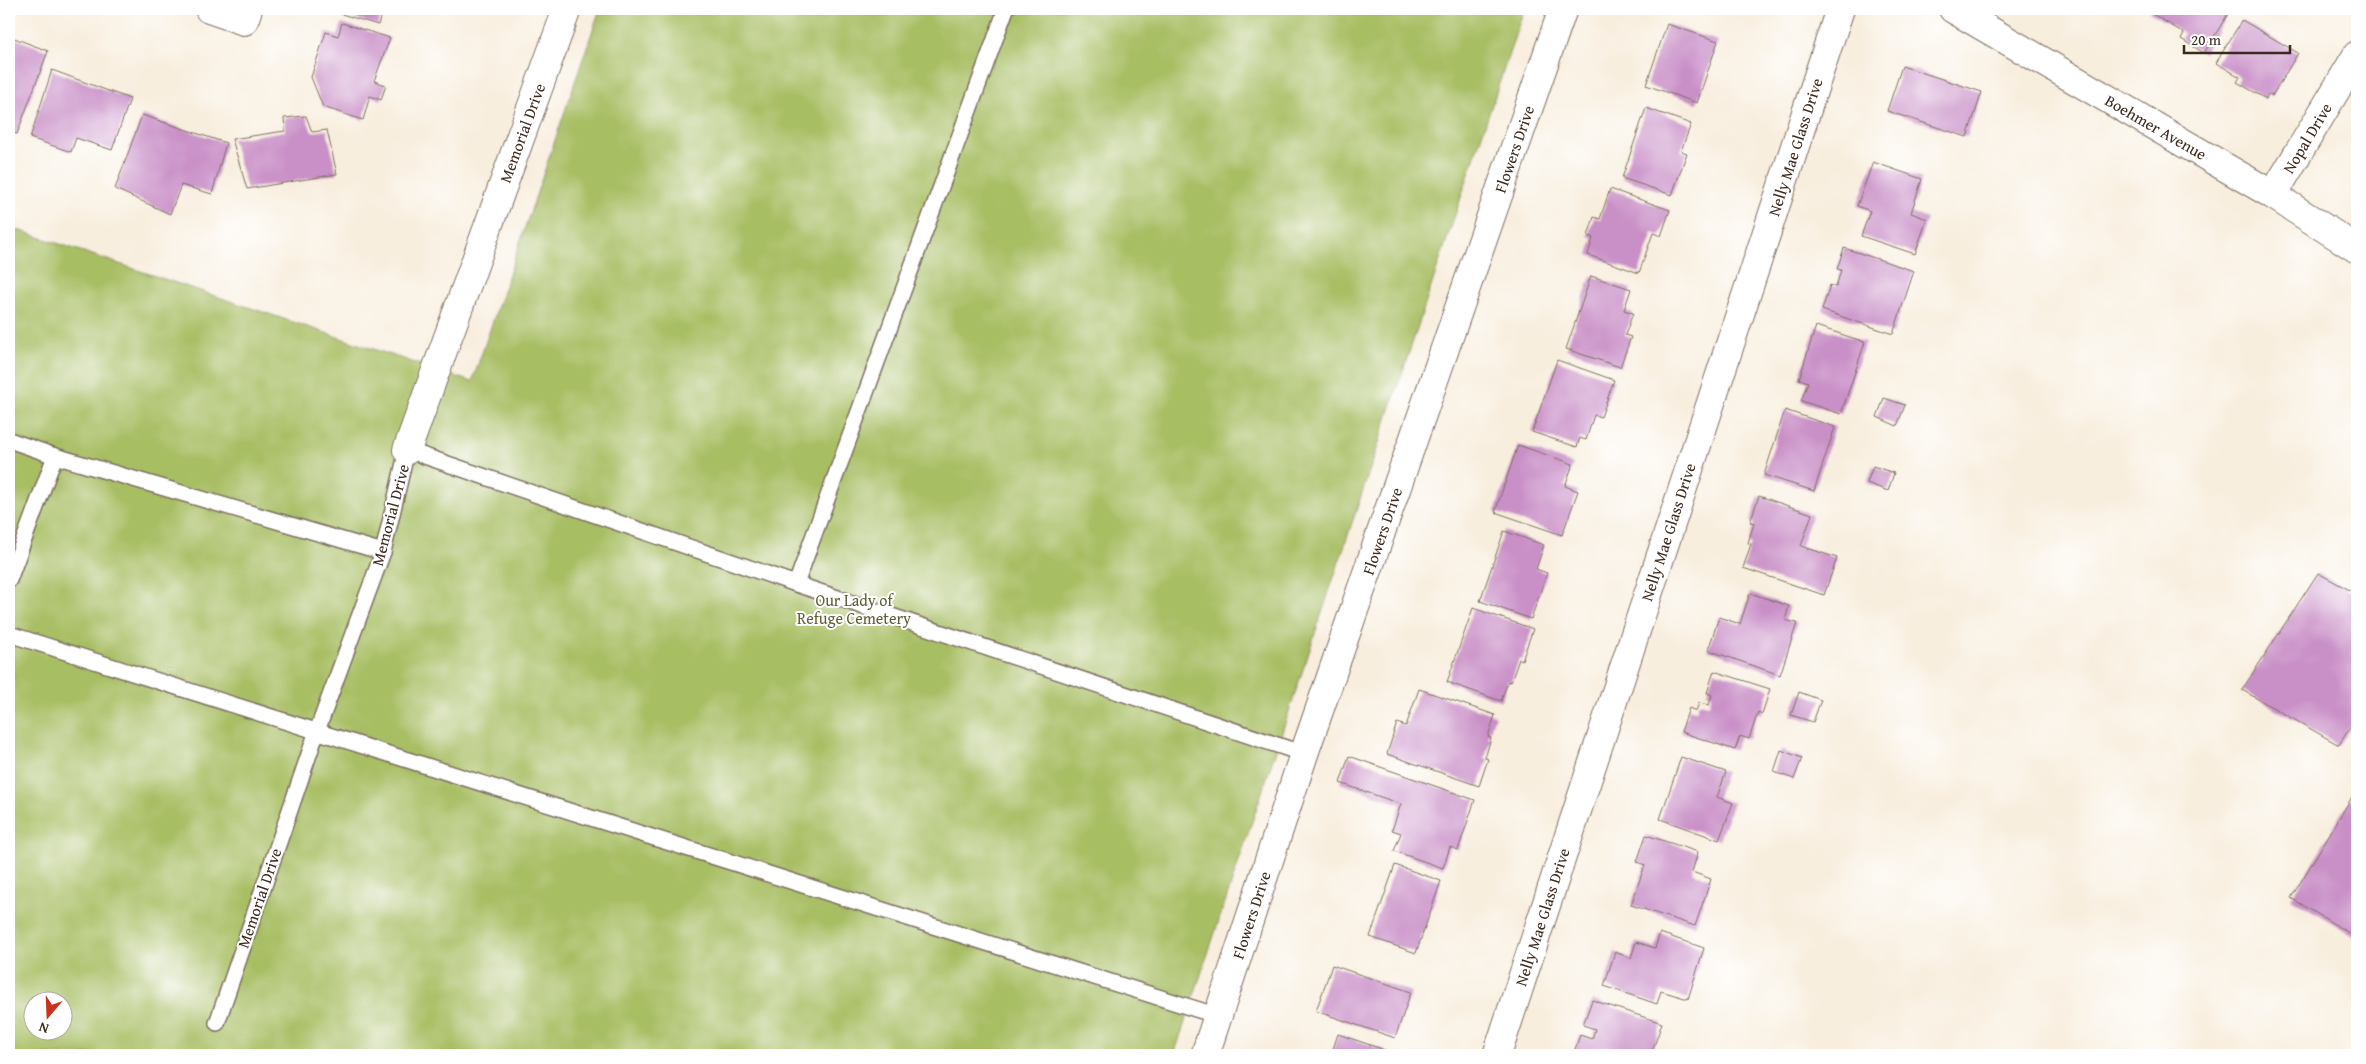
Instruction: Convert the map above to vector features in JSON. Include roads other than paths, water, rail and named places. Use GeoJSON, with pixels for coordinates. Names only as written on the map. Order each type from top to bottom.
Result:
{"type":"FeatureCollection","features":[{"type":"Feature","properties":{"kind":"street"},"geometry":{"type":"LineString","coordinates":[[209,9],[246,15]]}},
{"type":"Feature","properties":{"kind":"street","name":"Memorial Drive"},"geometry":{"type":"LineString","coordinates":[[407,450],[567,9]]}},
{"type":"Feature","properties":{"kind":"street","name":"Flowers Drive"},"geometry":{"type":"LineString","coordinates":[[1205,1055],[1304,754],[1563,9]]}},
{"type":"Feature","properties":{"kind":"street","name":"Nelly Mae Glass Drive"},"geometry":{"type":"LineString","coordinates":[[1497,1055],[1840,9]]}},
{"type":"Feature","properties":{"kind":"street","name":"Boehmer Avenue"},"geometry":{"type":"LineString","coordinates":[[1953,9],[2273,195],[2357,249]]}},
{"type":"Feature","properties":{"kind":"street","name":"Nopal Drive"},"geometry":{"type":"LineString","coordinates":[[2273,195],[2357,55]]}},
{"type":"Feature","properties":{"kind":"lane"},"geometry":{"type":"LineString","coordinates":[[796,584],[1006,9]]}},
{"type":"Feature","properties":{"kind":"lane"},"geometry":{"type":"LineString","coordinates":[[9,440],[55,456],[383,552]]}},
{"type":"Feature","properties":{"kind":"lane","name":"Memorial Drive"},"geometry":{"type":"LineString","coordinates":[[216,1023],[317,731],[383,552],[407,450]]}},
{"type":"Feature","properties":{"kind":"lane"},"geometry":{"type":"LineString","coordinates":[[407,450],[796,584],[1304,754]]}},
{"type":"Feature","properties":{"kind":"lane"},"geometry":{"type":"LineString","coordinates":[[9,580],[55,456]]}},
{"type":"Feature","properties":{"kind":"lane"},"geometry":{"type":"LineString","coordinates":[[9,634],[1218,1016]]}},
{"type":"Feature","properties":{"kind":"park label","name":"Our Lady of Refuge Cemetery"},"geometry":{"type":"Point","coordinates":[854,609]}}]}
